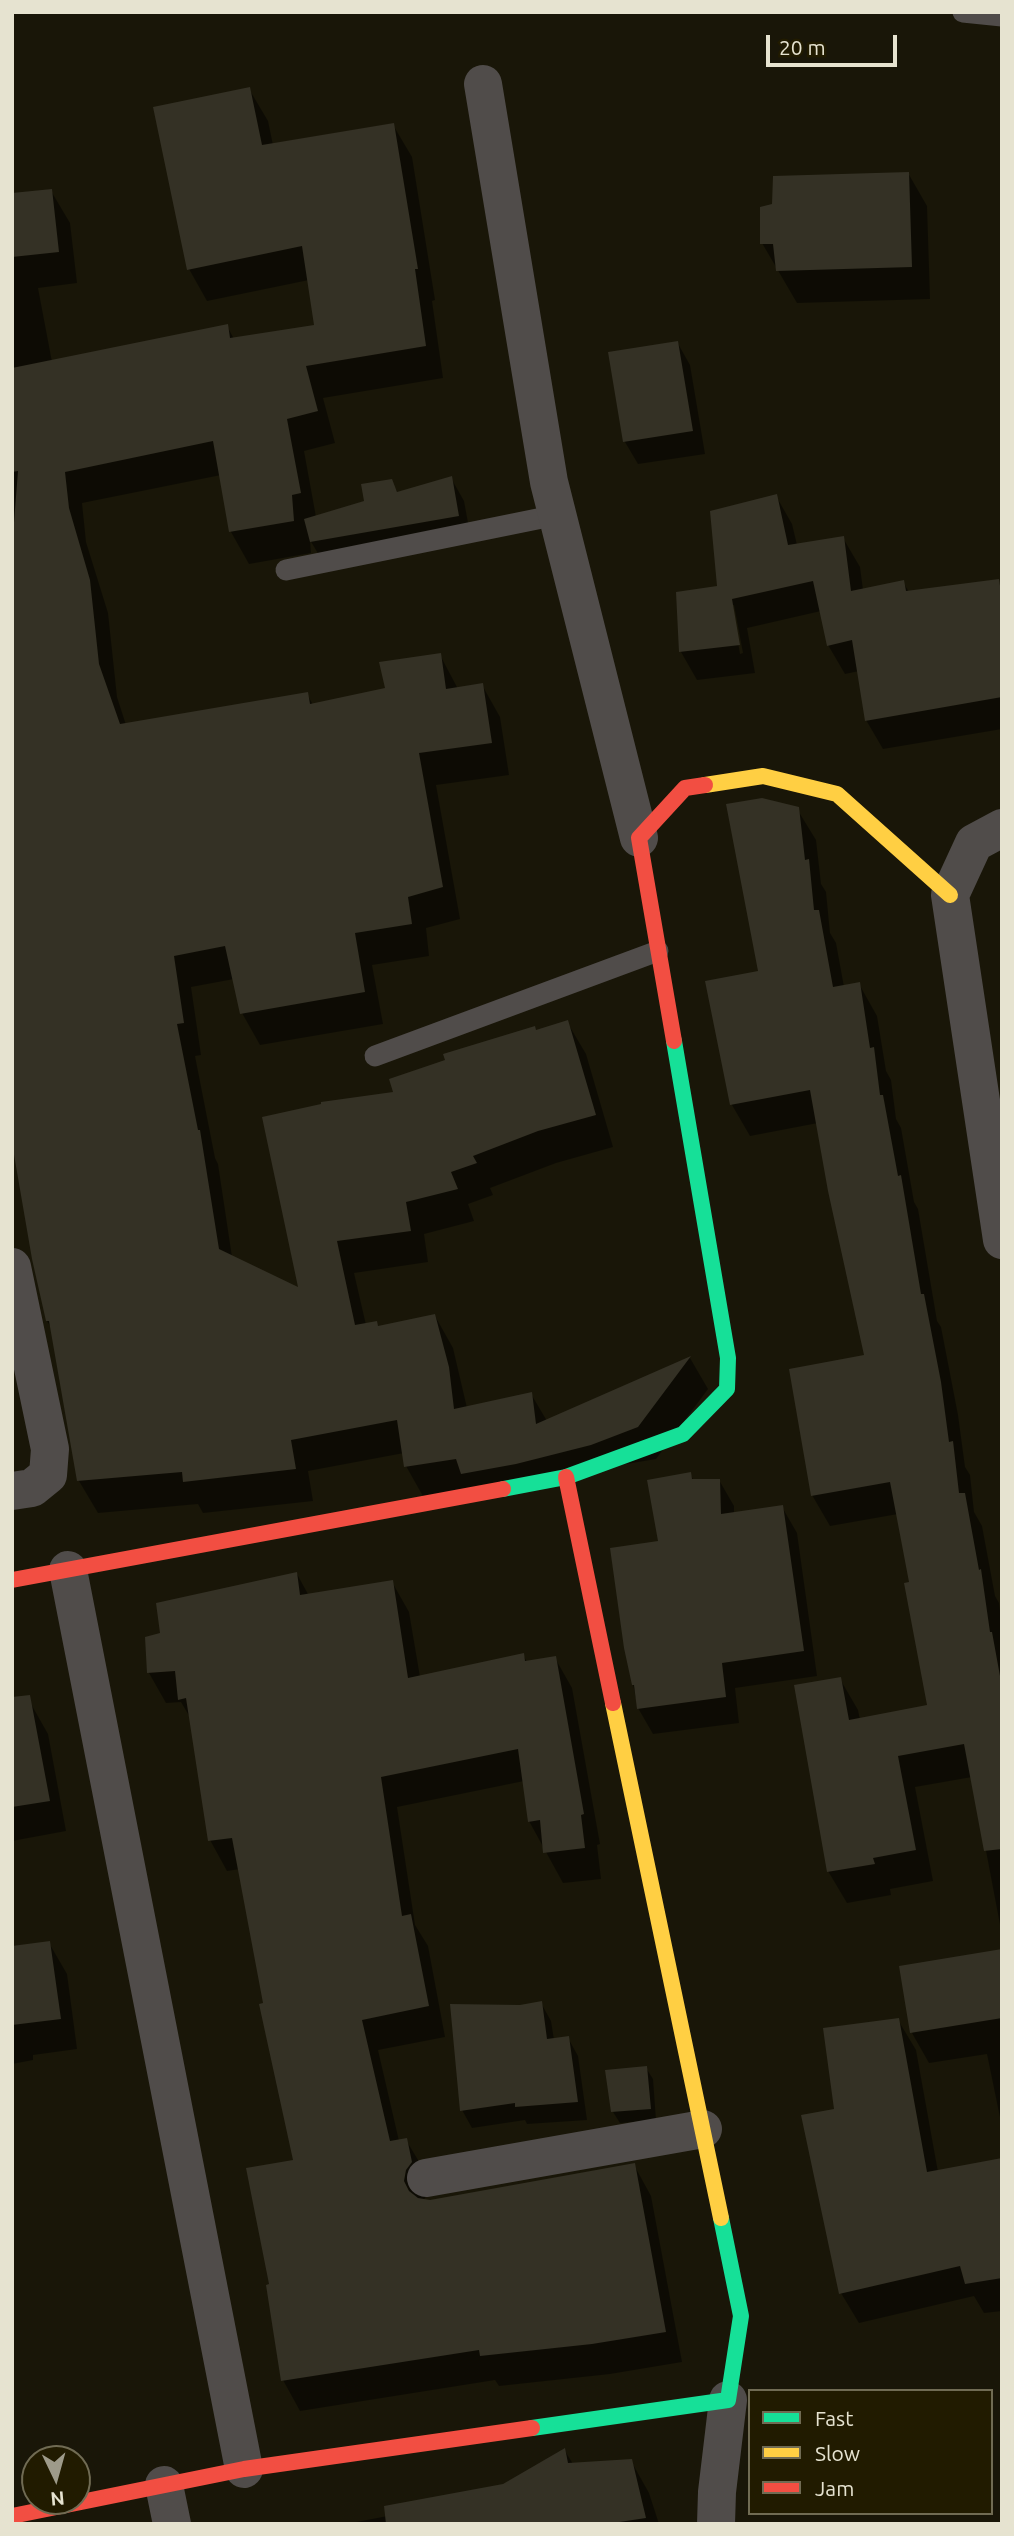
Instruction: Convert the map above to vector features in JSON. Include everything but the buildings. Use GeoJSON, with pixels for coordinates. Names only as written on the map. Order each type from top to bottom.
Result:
{"type":"FeatureCollection","features":[{"type":"Feature","properties":{"kind":"street"},"geometry":{"type":"LineString","coordinates":[[12,1580],[566,1477],[683,1433],[727,1389],[728,1358],[639,838],[549,482],[483,84]]}},
{"type":"Feature","properties":{"kind":"street"},"geometry":{"type":"LineString","coordinates":[[639,838],[685,788],[763,776],[837,794],[950,895]]}},
{"type":"Feature","properties":{"kind":"street"},"geometry":{"type":"LineString","coordinates":[[1002,828],[974,843],[950,895],[1002,1240]]}},
{"type":"Feature","properties":{"kind":"street"},"geometry":{"type":"LineString","coordinates":[[12,1267],[50,1448],[48,1475],[32,1488],[12,1491]]}},
{"type":"Feature","properties":{"kind":"street"},"geometry":{"type":"LineString","coordinates":[[566,1477],[741,2316],[728,2400],[716,2524]]}},
{"type":"Feature","properties":{"kind":"street"},"geometry":{"type":"LineString","coordinates":[[68,1570],[244,2469]]}},
{"type":"Feature","properties":{"kind":"street"},"geometry":{"type":"LineString","coordinates":[[426,2178],[703,2129]]}},
{"type":"Feature","properties":{"kind":"street"},"geometry":{"type":"LineString","coordinates":[[12,2516],[244,2469],[728,2400]]}},
{"type":"Feature","properties":{"kind":"street"},"geometry":{"type":"LineString","coordinates":[[164,2485],[172,2524]]}},
{"type":"Feature","properties":{"kind":"lane"},"geometry":{"type":"LineString","coordinates":[[963,12],[1002,16]]}},
{"type":"Feature","properties":{"kind":"lane"},"geometry":{"type":"LineString","coordinates":[[286,570],[557,515]]}},
{"type":"Feature","properties":{"kind":"lane"},"geometry":{"type":"LineString","coordinates":[[375,1056],[658,951]]}},
{"type":"Feature","properties":{"kind":"traffic: fast"},"geometry":{"type":"LineString","coordinates":[[503,1489],[566,1477],[683,1434],[727,1389],[728,1358],[674,1041]]}},
{"type":"Feature","properties":{"kind":"traffic: fast"},"geometry":{"type":"LineString","coordinates":[[532,2428],[728,2400],[741,2316],[721,2218]]}},
{"type":"Feature","properties":{"kind":"traffic: slow"},"geometry":{"type":"LineString","coordinates":[[705,785],[763,776],[837,794],[950,895]]}},
{"type":"Feature","properties":{"kind":"traffic: slow"},"geometry":{"type":"LineString","coordinates":[[613,1703],[721,2218]]}},
{"type":"Feature","properties":{"kind":"traffic: jam"},"geometry":{"type":"LineString","coordinates":[[674,1041],[639,838],[685,788],[705,785]]}},
{"type":"Feature","properties":{"kind":"traffic: jam"},"geometry":{"type":"LineString","coordinates":[[566,1477],[613,1703]]}},
{"type":"Feature","properties":{"kind":"traffic: jam"},"geometry":{"type":"LineString","coordinates":[[12,1580],[503,1489]]}},
{"type":"Feature","properties":{"kind":"traffic: jam"},"geometry":{"type":"LineString","coordinates":[[12,2516],[244,2469],[532,2428]]}}]}
